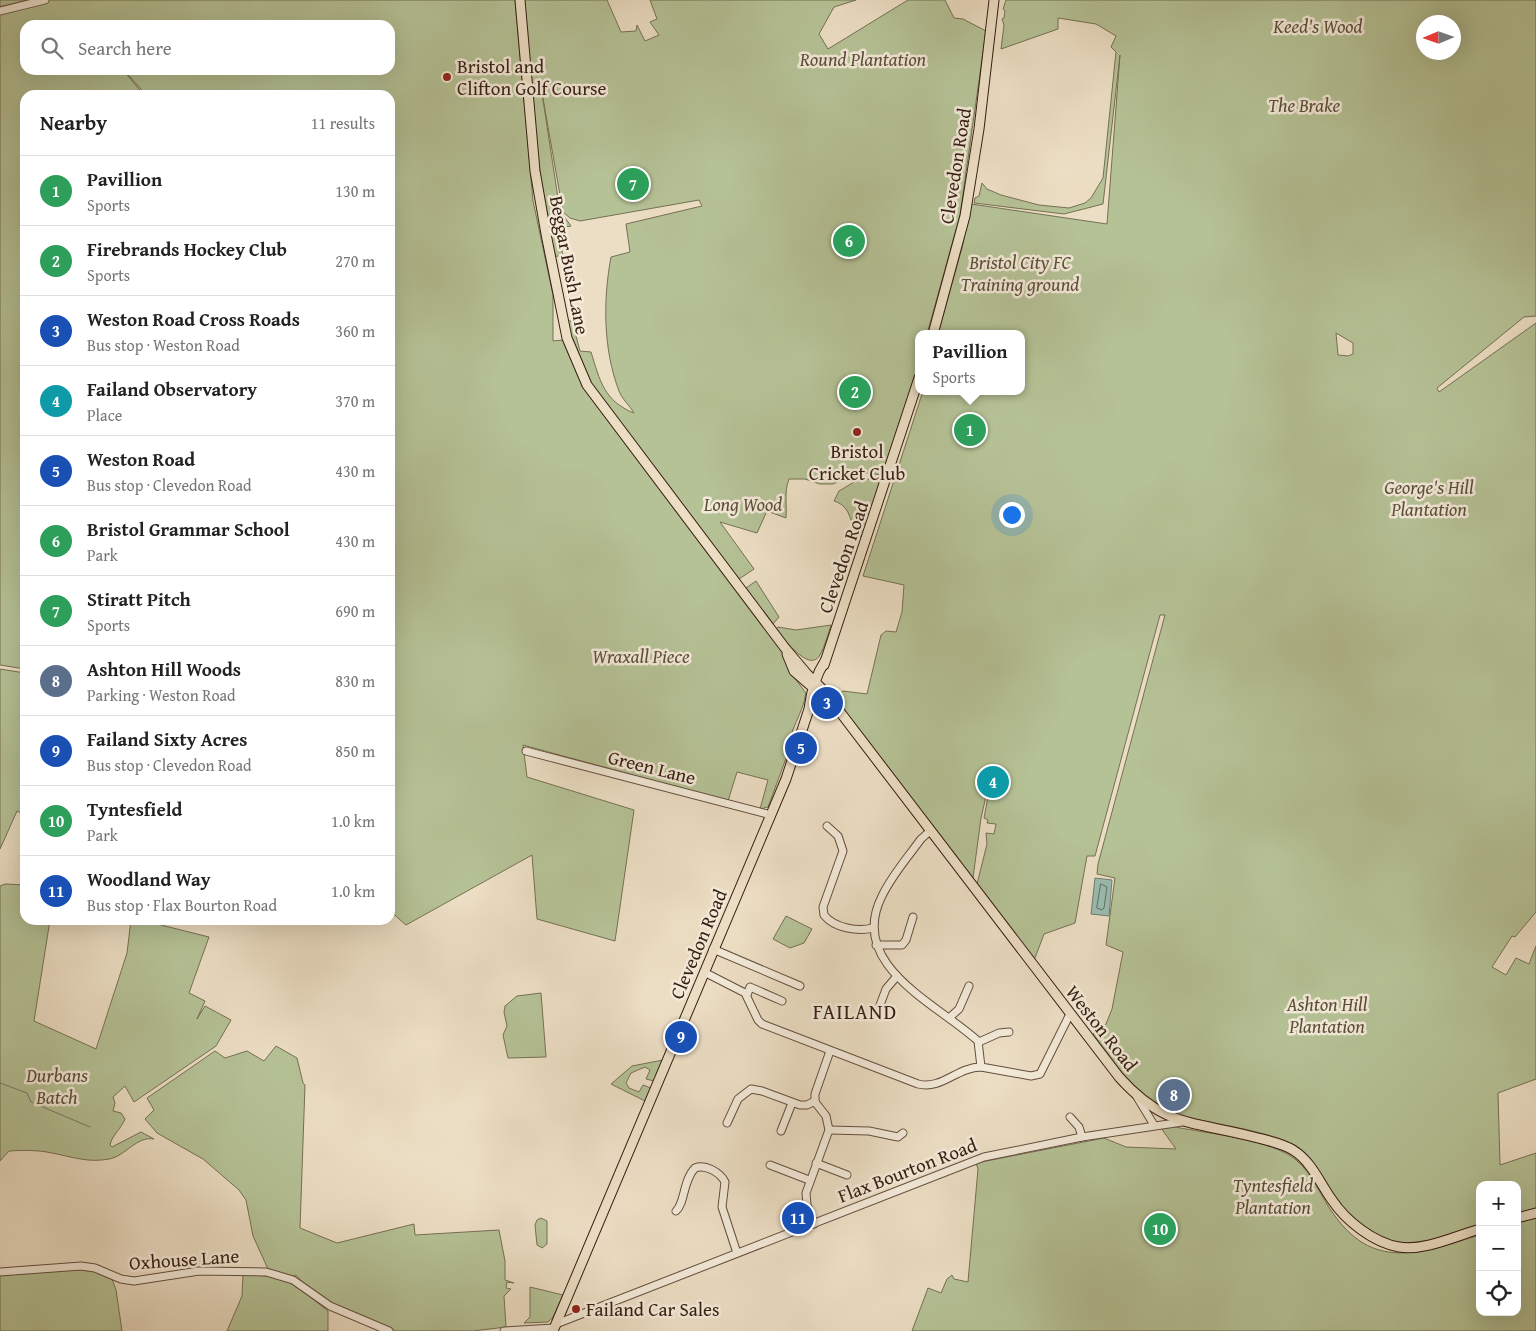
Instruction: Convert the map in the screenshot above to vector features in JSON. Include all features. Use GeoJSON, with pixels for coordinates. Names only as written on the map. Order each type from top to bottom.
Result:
{"type":"FeatureCollection","features":[{"type":"Feature","properties":{"kind":"main road","name":"Beggar Bush Lane"},"geometry":{"type":"LineString","coordinates":[[520,0],[535,171],[567,338],[586,385],[785,648],[818,688]]}},
{"type":"Feature","properties":{"kind":"main road","name":"Clevedon Road"},"geometry":{"type":"LineString","coordinates":[[934,330],[965,216],[979,129],[994,0]]}},
{"type":"Feature","properties":{"kind":"main road","name":"Clevedon Road"},"geometry":{"type":"LineString","coordinates":[[555,1325],[788,774],[915,390]]}},
{"type":"Feature","properties":{"kind":"main road","name":"Beggar Bush Lane"},"geometry":{"type":"LineString","coordinates":[[785,648],[794,671],[818,688]]}},
{"type":"Feature","properties":{"kind":"main road"},"geometry":{"type":"LineString","coordinates":[[801,668],[815,667],[825,661]]}},
{"type":"Feature","properties":{"kind":"main road","name":"Weston Road"},"geometry":{"type":"LineString","coordinates":[[818,688],[1119,1077],[1136,1096],[1154,1109],[1182,1122],[1268,1141],[1292,1150],[1310,1166],[1333,1202],[1362,1231],[1386,1243],[1399,1247],[1418,1248],[1476,1230]]}},
{"type":"Feature","properties":{"kind":"main road"},"geometry":{"type":"LineString","coordinates":[[1521,1217],[1536,1213]]}},
{"type":"Feature","properties":{"kind":"street"},"geometry":{"type":"LineString","coordinates":[[0,11],[45,0]]}},
{"type":"Feature","properties":{"kind":"street","name":"Green Lane"},"geometry":{"type":"LineString","coordinates":[[526,751],[771,815]]}},
{"type":"Feature","properties":{"kind":"street"},"geometry":{"type":"LineString","coordinates":[[831,827],[841,841],[843,851],[823,907],[824,915],[829,921],[857,930],[873,928]]}},
{"type":"Feature","properties":{"kind":"street"},"geometry":{"type":"LineString","coordinates":[[930,831],[921,838],[887,887],[878,907],[873,928],[876,945],[883,961],[897,976],[979,1042],[981,1067]]}},
{"type":"Feature","properties":{"kind":"street"},"geometry":{"type":"LineString","coordinates":[[876,945],[902,945],[912,930],[913,917]]}},
{"type":"Feature","properties":{"kind":"street"},"geometry":{"type":"LineString","coordinates":[[713,949],[800,986]]}},
{"type":"Feature","properties":{"kind":"street"},"geometry":{"type":"LineString","coordinates":[[704,972],[747,995],[757,1018],[762,1024],[921,1085],[937,1084],[960,1071],[981,1067],[1031,1076],[1040,1074],[1070,1014]]}},
{"type":"Feature","properties":{"kind":"street"},"geometry":{"type":"LineString","coordinates":[[876,1008],[886,989],[897,976]]}},
{"type":"Feature","properties":{"kind":"street"},"geometry":{"type":"LineString","coordinates":[[747,995],[750,987],[782,1001]]}},
{"type":"Feature","properties":{"kind":"street"},"geometry":{"type":"LineString","coordinates":[[949,1018],[959,1009],[966,988]]}},
{"type":"Feature","properties":{"kind":"street"},"geometry":{"type":"LineString","coordinates":[[979,1042],[995,1034],[1009,1032]]}},
{"type":"Feature","properties":{"kind":"street"},"geometry":{"type":"LineString","coordinates":[[814,1224],[806,1199],[809,1180],[829,1130],[826,1116],[815,1101],[815,1092],[830,1051]]}},
{"type":"Feature","properties":{"kind":"street"},"geometry":{"type":"LineString","coordinates":[[727,1119],[738,1099],[751,1089],[804,1106],[815,1101]]}},
{"type":"Feature","properties":{"kind":"street","name":"Weston Road"},"geometry":{"type":"LineString","coordinates":[[1136,1096],[1154,1125]]}},
{"type":"Feature","properties":{"kind":"street"},"geometry":{"type":"LineString","coordinates":[[780,1127],[792,1103]]}},
{"type":"Feature","properties":{"kind":"street"},"geometry":{"type":"LineString","coordinates":[[1075,1119],[1082,1137]]}},
{"type":"Feature","properties":{"kind":"street","name":"Flax Bourton Road"},"geometry":{"type":"LineString","coordinates":[[555,1325],[984,1157],[1082,1137],[1182,1122]]}},
{"type":"Feature","properties":{"kind":"street"},"geometry":{"type":"LineString","coordinates":[[829,1130],[869,1131],[898,1137],[903,1132]]}},
{"type":"Feature","properties":{"kind":"street"},"geometry":{"type":"LineString","coordinates":[[816,1164],[844,1172]]}},
{"type":"Feature","properties":{"kind":"street"},"geometry":{"type":"LineString","coordinates":[[770,1165],[784,1173],[809,1180]]}},
{"type":"Feature","properties":{"kind":"street"},"geometry":{"type":"LineString","coordinates":[[680,1209],[682,1194],[695,1168],[701,1167],[712,1170],[727,1179],[722,1207],[737,1253]]}},
{"type":"Feature","properties":{"kind":"street","name":"Oxhouse Lane"},"geometry":{"type":"LineString","coordinates":[[0,1272],[81,1266],[95,1268],[121,1279],[134,1281],[199,1271],[266,1272],[293,1280],[330,1306],[389,1331]]}},
{"type":"Feature","properties":{"kind":"street"},"geometry":{"type":"LineString","coordinates":[[504,1331],[555,1325]]}},
{"type":"Feature","properties":{"kind":"green space","name":"Wraxall Piece"},"geometry":{"type":"Polygon","coordinates":[[[0,0],[515,0],[533,201],[553,295],[553,341],[563,340],[584,389],[782,651],[790,672],[806,693],[790,737],[788,753],[768,807],[760,809],[768,780],[737,772],[728,801],[523,745],[527,777],[634,810],[615,941],[537,919],[532,855],[406,925],[395,915],[395,90],[142,90],[128,75],[395,75],[395,20],[20,20],[20,75],[127,75],[140,90],[20,90],[20,668],[0,665],[0,0]]]}},
{"type":"Feature","properties":{"kind":"green space"},"geometry":{"type":"Polygon","coordinates":[[[523,0],[607,0],[621,32],[636,31],[637,25],[645,41],[659,35],[650,22],[657,19],[650,0],[856,0],[834,7],[819,34],[828,49],[908,0],[945,0],[954,18],[963,19],[986,31],[960,215],[928,330],[915,330],[915,375],[882,475],[859,472],[833,484],[820,484],[805,479],[789,479],[786,493],[786,518],[767,511],[757,533],[720,522],[754,569],[739,579],[598,395],[579,360],[567,321],[572,321],[580,351],[591,352],[597,372],[610,396],[624,408],[634,413],[619,391],[607,341],[606,307],[611,257],[630,252],[626,224],[702,206],[699,200],[580,221],[570,218],[563,212],[541,87],[560,211],[571,226],[556,229],[563,255],[553,257],[541,202],[523,0]]]}},
{"type":"Feature","properties":{"kind":"green space"},"geometry":{"type":"Polygon","coordinates":[[[1006,0],[1536,0],[1536,316],[1524,317],[1437,388],[1439,392],[1536,323],[1536,912],[1515,937],[1512,936],[1492,967],[1506,975],[1516,958],[1529,964],[1536,946],[1536,1079],[1498,1093],[1500,1165],[1536,1153],[1536,1209],[1521,1214],[1521,1181],[1476,1181],[1476,1226],[1415,1243],[1385,1240],[1370,1232],[1343,1209],[1314,1165],[1296,1146],[1274,1137],[1185,1117],[1171,1112],[1182,1092],[1181,1082],[1169,1083],[1164,1108],[1146,1099],[1124,1075],[1093,1034],[1106,1024],[1112,1009],[1123,952],[1106,945],[1115,878],[1097,874],[1098,864],[1165,615],[1160,615],[1095,856],[1087,856],[1075,923],[1044,934],[1033,959],[977,884],[987,844],[986,833],[994,834],[996,824],[987,823],[988,820],[984,818],[988,797],[994,792],[997,781],[991,778],[989,783],[981,818],[973,878],[835,698],[843,691],[867,694],[881,635],[886,631],[896,632],[902,612],[904,585],[863,576],[922,395],[1025,395],[1025,330],[939,330],[962,248],[971,204],[1107,224],[1120,55],[1103,204],[1064,214],[974,203],[975,198],[979,196],[982,183],[987,189],[1001,195],[1039,205],[1069,208],[1085,203],[1091,198],[1103,178],[1116,52],[1111,47],[1116,36],[1096,24],[1058,18],[1058,29],[1001,49],[1004,25],[1002,19],[1004,18],[1005,11],[1003,9],[1006,0]],[[1336,333],[1338,355],[1348,356],[1353,354],[1353,343],[1336,333]]]}},
{"type":"Feature","properties":{"kind":"green space"},"geometry":{"type":"Polygon","coordinates":[[[861,478],[881,481],[862,538],[845,508],[834,501],[839,491],[861,478]]]}},
{"type":"Feature","properties":{"kind":"green space"},"geometry":{"type":"Polygon","coordinates":[[[756,581],[779,617],[773,624],[746,588],[756,581]]]}},
{"type":"Feature","properties":{"kind":"green space"},"geometry":{"type":"Polygon","coordinates":[[[831,625],[822,651],[815,660],[809,660],[796,652],[776,629],[778,627],[796,630],[831,625]]]}},
{"type":"Feature","properties":{"kind":"green space"},"geometry":{"type":"Polygon","coordinates":[[[0,669],[20,672],[20,812],[17,811],[0,849],[0,669]]]}},
{"type":"Feature","properties":{"kind":"green space","name":"Durbans Batch"},"geometry":{"type":"Polygon","coordinates":[[[5,884],[20,885],[20,925],[49,925],[34,1021],[96,1049],[127,953],[130,925],[161,925],[209,937],[189,993],[205,1001],[197,1019],[205,1006],[231,1020],[216,1046],[134,1102],[125,1086],[113,1097],[115,1103],[113,1111],[121,1113],[125,1119],[110,1145],[112,1147],[141,1132],[154,1139],[142,1140],[121,1154],[109,1159],[87,1160],[47,1152],[20,1150],[9,1151],[0,1161],[0,886],[5,884]]]}},
{"type":"Feature","properties":{"kind":"green space"},"geometry":{"type":"Polygon","coordinates":[[[786,916],[812,929],[804,943],[790,948],[773,939],[786,916]]]}},
{"type":"Feature","properties":{"kind":"green space"},"geometry":{"type":"Polygon","coordinates":[[[541,993],[546,1057],[508,1058],[503,1035],[507,1026],[504,1012],[505,1006],[517,996],[541,993]]]}},
{"type":"Feature","properties":{"kind":"green space"},"geometry":{"type":"Polygon","coordinates":[[[276,1046],[297,1058],[305,1085],[300,1228],[337,1243],[414,1224],[415,1235],[499,1230],[505,1261],[505,1280],[514,1283],[507,1282],[506,1288],[511,1289],[504,1296],[506,1327],[473,1331],[397,1331],[365,1320],[335,1305],[304,1284],[296,1275],[291,1277],[268,1269],[253,1236],[246,1200],[239,1190],[203,1159],[157,1133],[145,1119],[154,1110],[147,1098],[215,1051],[225,1058],[247,1051],[264,1061],[276,1046]]]}},
{"type":"Feature","properties":{"kind":"green space"},"geometry":{"type":"Polygon","coordinates":[[[663,1060],[654,1081],[646,1079],[650,1070],[645,1067],[631,1073],[626,1083],[629,1088],[639,1092],[643,1085],[651,1088],[645,1101],[611,1084],[632,1066],[663,1060]]]}},
{"type":"Feature","properties":{"kind":"green space","name":"Tyntesfield Plantation"},"geometry":{"type":"Polygon","coordinates":[[[1175,1127],[1238,1138],[1272,1147],[1285,1153],[1296,1160],[1308,1173],[1330,1209],[1351,1234],[1367,1245],[1384,1251],[1402,1253],[1421,1251],[1476,1236],[1476,1316],[1521,1316],[1521,1222],[1536,1218],[1536,1331],[912,1331],[928,1288],[941,1293],[947,1279],[952,1275],[954,1279],[968,1282],[978,1169],[976,1163],[1104,1138],[1126,1147],[1176,1149],[1161,1128],[1175,1127]]]}},
{"type":"Feature","properties":{"kind":"green space"},"geometry":{"type":"Polygon","coordinates":[[[541,1218],[547,1221],[547,1244],[542,1248],[537,1245],[535,1225],[537,1220],[541,1218]]]}},
{"type":"Feature","properties":{"kind":"green space"},"geometry":{"type":"Polygon","coordinates":[[[88,1268],[112,1279],[116,1290],[122,1331],[0,1331],[0,1274],[88,1268]]]}},
{"type":"Feature","properties":{"kind":"green space"},"geometry":{"type":"Polygon","coordinates":[[[243,1274],[278,1277],[290,1281],[328,1311],[328,1331],[227,1331],[242,1296],[243,1274]]]}},
{"type":"Feature","properties":{"kind":"green space"},"geometry":{"type":"Polygon","coordinates":[[[530,1287],[563,1295],[553,1317],[548,1322],[524,1323],[530,1317],[530,1287]]]}},
{"type":"Feature","properties":{"kind":"water"},"geometry":{"type":"Polygon","coordinates":[[[1095,878],[1112,880],[1109,916],[1091,914],[1095,878]]]}},
{"type":"Feature","properties":{"kind":"waterway"},"geometry":{"type":"LineString","coordinates":[[0,1083],[27,1093],[31,1102],[90,1127]]}},
{"type":"Feature","properties":{"kind":"place","name":"Bristol and Clifton Golf Course"},"geometry":{"type":"Point","coordinates":[447,77]}},
{"type":"Feature","properties":{"kind":"place","name":"Stiratt Pitch"},"geometry":{"type":"Point","coordinates":[633,184]}},
{"type":"Feature","properties":{"kind":"place","name":"Bristol Grammar School"},"geometry":{"type":"Point","coordinates":[849,241]}},
{"type":"Feature","properties":{"kind":"place","name":"Firebrands Hockey Club"},"geometry":{"type":"Point","coordinates":[855,392]}},
{"type":"Feature","properties":{"kind":"place","name":"Pavillion"},"geometry":{"type":"Point","coordinates":[970,430]}},
{"type":"Feature","properties":{"kind":"place","name":"Bristol Cricket Club"},"geometry":{"type":"Point","coordinates":[857,432]}},
{"type":"Feature","properties":{"kind":"place","name":"Weston Road Cross Roads"},"geometry":{"type":"Point","coordinates":[827,703]}},
{"type":"Feature","properties":{"kind":"place","name":"Weston Road"},"geometry":{"type":"Point","coordinates":[801,748]}},
{"type":"Feature","properties":{"kind":"place","name":"Failand Observatory"},"geometry":{"type":"Point","coordinates":[993,782]}},
{"type":"Feature","properties":{"kind":"place","name":"Failand Sixty Acres"},"geometry":{"type":"Point","coordinates":[681,1037]}},
{"type":"Feature","properties":{"kind":"place","name":"Ashton Hill Woods"},"geometry":{"type":"Point","coordinates":[1174,1095]}},
{"type":"Feature","properties":{"kind":"place","name":"Woodland Way"},"geometry":{"type":"Point","coordinates":[798,1218]}},
{"type":"Feature","properties":{"kind":"place","name":"Tyntesfield"},"geometry":{"type":"Point","coordinates":[1160,1229]}},
{"type":"Feature","properties":{"kind":"place","name":"Failand Car Sales"},"geometry":{"type":"Point","coordinates":[576,1309]}},
{"type":"Feature","properties":{"kind":"district","name":"FAILAND"},"geometry":{"type":"Point","coordinates":[855,1012]}},
{"type":"Feature","properties":{"kind":"park label","name":"Keed's Wood"},"geometry":{"type":"Point","coordinates":[1318,26]}},
{"type":"Feature","properties":{"kind":"park label","name":"Round Plantation"},"geometry":{"type":"Point","coordinates":[863,59]}},
{"type":"Feature","properties":{"kind":"park label","name":"The Brake"},"geometry":{"type":"Point","coordinates":[1304,105]}},
{"type":"Feature","properties":{"kind":"park label","name":"Bristol City FC Training ground"},"geometry":{"type":"Point","coordinates":[1020,273]}},
{"type":"Feature","properties":{"kind":"park label","name":"George's Hill Plantation"},"geometry":{"type":"Point","coordinates":[1429,498]}},
{"type":"Feature","properties":{"kind":"park label","name":"Long Wood"},"geometry":{"type":"Point","coordinates":[743,504]}},
{"type":"Feature","properties":{"kind":"park label","name":"Ashton Hill Plantation"},"geometry":{"type":"Point","coordinates":[1327,1015]}}]}
